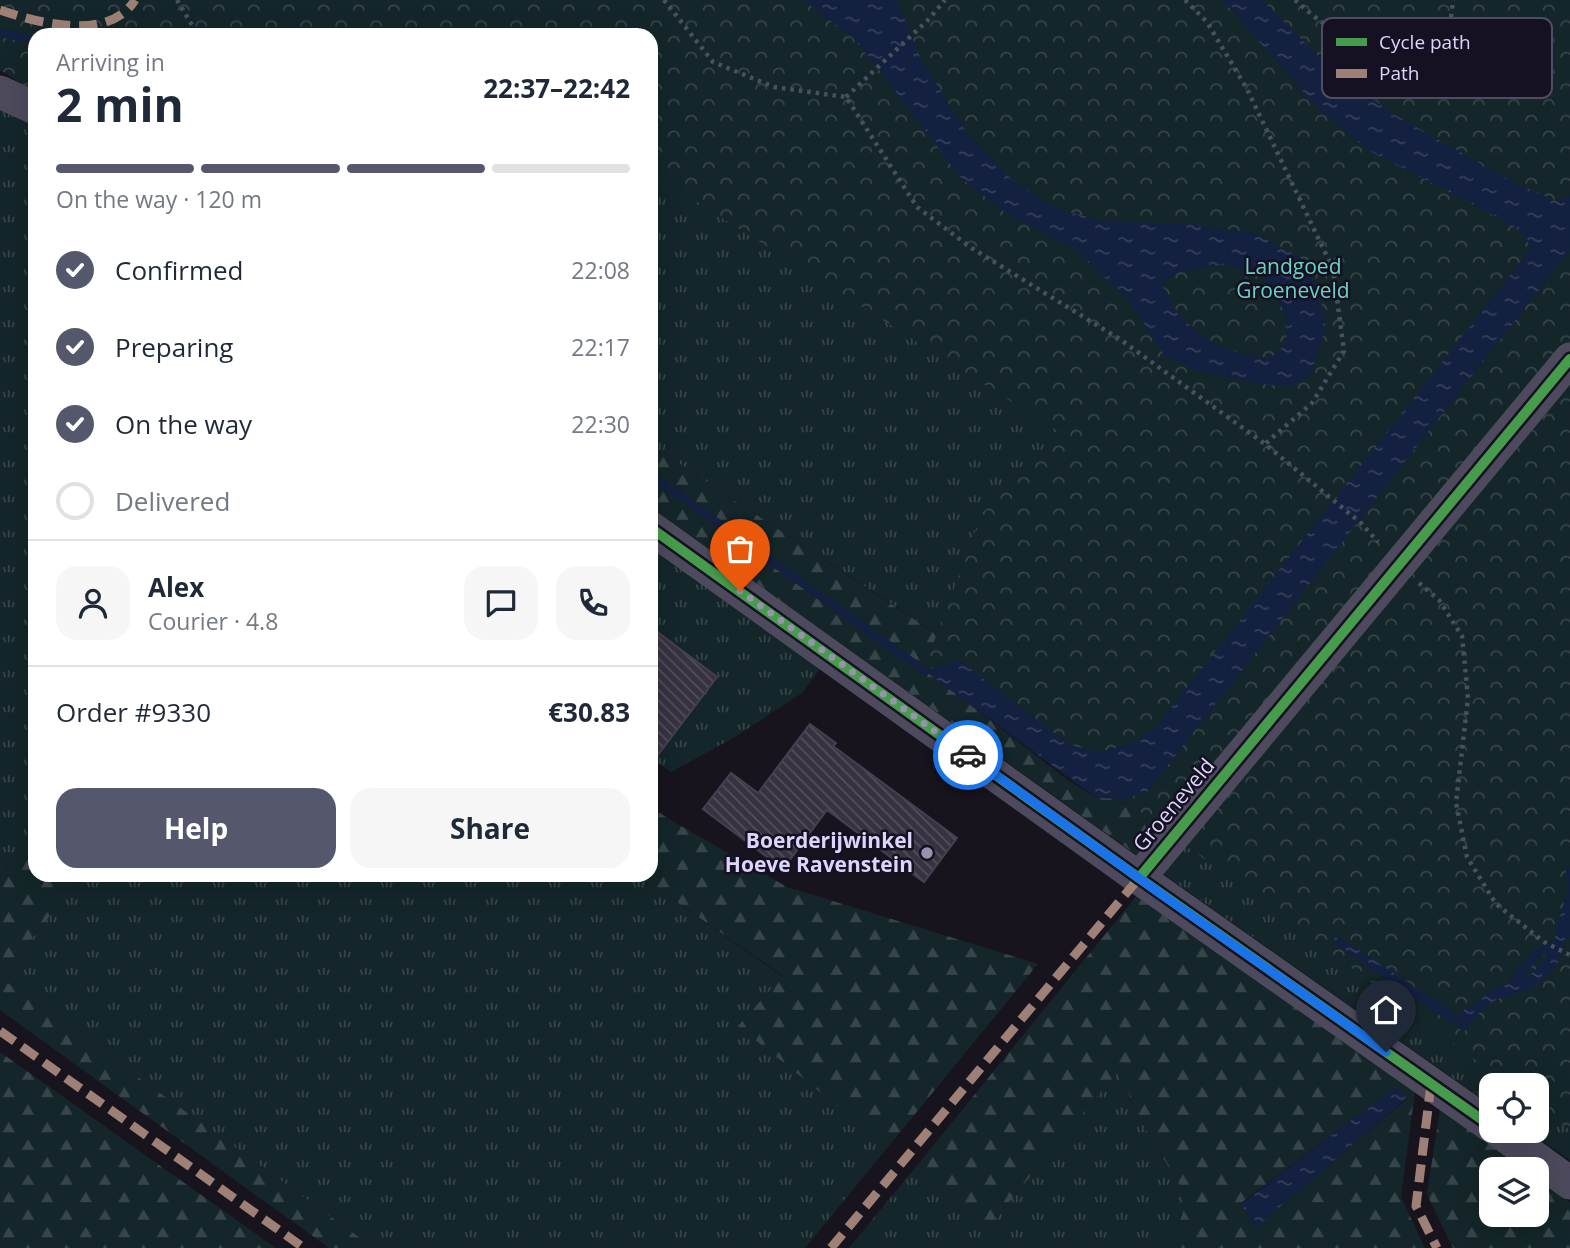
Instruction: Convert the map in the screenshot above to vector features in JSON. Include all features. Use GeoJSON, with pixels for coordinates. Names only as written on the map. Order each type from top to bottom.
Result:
{"type":"FeatureCollection","features":[{"type":"Feature","properties":{"kind":"street"},"geometry":{"type":"LineString","coordinates":[[0,92],[28,105]]}},
{"type":"Feature","properties":{"kind":"street","name":"Groeneveld"},"geometry":{"type":"LineString","coordinates":[[658,533],[1139,878],[1570,359]]}},
{"type":"Feature","properties":{"kind":"street"},"geometry":{"type":"LineString","coordinates":[[1139,878],[1479,1118]]}},
{"type":"Feature","properties":{"kind":"street"},"geometry":{"type":"LineString","coordinates":[[1515,1143],[1570,1183]]}},
{"type":"Feature","properties":{"kind":"path"},"geometry":{"type":"LineString","coordinates":[[177,0],[194,28]]}},
{"type":"Feature","properties":{"kind":"path"},"geometry":{"type":"LineString","coordinates":[[664,0],[713,62],[774,87],[846,97],[917,207],[970,247],[1121,340],[1265,444],[1361,523]]}},
{"type":"Feature","properties":{"kind":"path"},"geometry":{"type":"LineString","coordinates":[[846,97],[928,20],[945,0]]}},
{"type":"Feature","properties":{"kind":"path"},"geometry":{"type":"LineString","coordinates":[[1185,0],[1207,22],[1247,89],[1333,269],[1344,351],[1312,403],[1265,444]]}},
{"type":"Feature","properties":{"kind":"path"},"geometry":{"type":"LineString","coordinates":[[1295,0],[1322,22]]}},
{"type":"Feature","properties":{"kind":"path"},"geometry":{"type":"LineString","coordinates":[[1451,18],[1453,0]]}},
{"type":"Feature","properties":{"kind":"path"},"geometry":{"type":"LineString","coordinates":[[1399,565],[1439,600],[1462,636],[1468,698],[1456,803],[1467,857],[1496,904],[1544,942],[1570,955]]}},
{"type":"Feature","properties":{"kind":"green space","name":"Landgoed Groeneveld"},"geometry":{"type":"Polygon","coordinates":[[[0,0],[1570,0],[1570,1130],[1549,1115],[1549,1073],[1493,1073],[929,655],[982,513],[1064,435],[658,177],[658,28],[28,28],[28,88],[0,70],[0,0]]]}},
{"type":"Feature","properties":{"kind":"green space"},"geometry":{"type":"Polygon","coordinates":[[[658,95],[1136,361],[945,639],[658,450],[658,95]]]}},
{"type":"Feature","properties":{"kind":"green space"},"geometry":{"type":"Polygon","coordinates":[[[0,106],[28,119],[28,840],[0,874],[0,106]]]}},
{"type":"Feature","properties":{"kind":"green space"},"geometry":{"type":"Polygon","coordinates":[[[658,450],[944,639],[1156,727],[926,671],[1068,780],[1096,798],[1384,555],[1138,856],[658,513],[658,450]]]}},
{"type":"Feature","properties":{"kind":"green space"},"geometry":{"type":"Polygon","coordinates":[[[658,548],[822,666],[802,693],[735,737],[671,772],[658,763],[658,548]]]}},
{"type":"Feature","properties":{"kind":"green space"},"geometry":{"type":"Polygon","coordinates":[[[658,812],[787,887],[1038,964],[888,1147],[738,1026],[783,976],[648,882],[658,882],[658,812]]]}},
{"type":"Feature","properties":{"kind":"green space"},"geometry":{"type":"Polygon","coordinates":[[[28,840],[28,882],[76,882],[1,978],[374,1248],[329,1248],[0,1010],[0,874],[28,840]]]}},
{"type":"Feature","properties":{"kind":"green space"},"geometry":{"type":"Polygon","coordinates":[[[1185,845],[1504,1073],[1479,1073],[1479,1097],[1162,873],[1185,845]]]}},
{"type":"Feature","properties":{"kind":"green space"},"geometry":{"type":"Polygon","coordinates":[[[76,882],[648,882],[783,977],[739,1026],[888,1147],[805,1248],[374,1248],[1,978],[76,882]]]}},
{"type":"Feature","properties":{"kind":"green space"},"geometry":{"type":"Polygon","coordinates":[[[1138,894],[1415,1091],[1401,1197],[1425,1248],[1170,1248],[1185,1207],[1181,1187],[1137,1115],[1127,1089],[1117,1073],[988,1227],[914,1169],[1138,894]],[[1394,1088],[1241,1203],[1255,1227],[1408,1098],[1394,1088]]]}},
{"type":"Feature","properties":{"kind":"green space"},"geometry":{"type":"Polygon","coordinates":[[[0,1052],[276,1248],[0,1248],[0,1052]]]}},
{"type":"Feature","properties":{"kind":"green space"},"geometry":{"type":"Polygon","coordinates":[[[1117,1072],[1137,1115],[1181,1187],[1186,1207],[1170,1248],[849,1248],[914,1169],[988,1227],[1117,1072]]]}},
{"type":"Feature","properties":{"kind":"green space"},"geometry":{"type":"Polygon","coordinates":[[[1549,1105],[1570,1120],[1570,1160],[1545,1143],[1549,1143],[1549,1105]]]}},
{"type":"Feature","properties":{"kind":"green space"},"geometry":{"type":"Polygon","coordinates":[[[1440,1109],[1479,1137],[1479,1143],[1488,1143],[1507,1157],[1479,1157],[1479,1227],[1549,1227],[1549,1187],[1570,1202],[1570,1248],[1453,1248],[1427,1194],[1440,1109]]]}},
{"type":"Feature","properties":{"kind":"water"},"geometry":{"type":"Polygon","coordinates":[[[803,0],[897,0],[921,59],[966,132],[1011,179],[1057,209],[1107,222],[1185,223],[1254,233],[1300,257],[1319,291],[1326,327],[1312,373],[1291,387],[1261,384],[1200,372],[1165,356],[1129,301],[1079,252],[1006,213],[960,177],[853,38],[803,0]],[[1220,265],[1174,273],[1164,285],[1176,310],[1206,338],[1231,350],[1256,356],[1269,357],[1276,354],[1287,341],[1283,310],[1275,291],[1262,277],[1220,265]]]}},
{"type":"Feature","properties":{"kind":"water"},"geometry":{"type":"Polygon","coordinates":[[[1222,0],[1262,0],[1322,59],[1322,98],[1372,98],[1390,112],[1516,184],[1557,201],[1570,195],[1570,250],[1147,792],[1125,799],[1096,798],[925,671],[959,660],[1070,745],[1099,752],[1131,744],[1156,727],[1532,247],[1514,226],[1368,150],[1320,110],[1222,0]]]}},
{"type":"Feature","properties":{"kind":"water"},"geometry":{"type":"Polygon","coordinates":[[[1565,865],[1570,867],[1570,937],[1566,939],[1557,964],[1538,984],[1490,1003],[1464,1032],[1336,945],[1333,933],[1459,1016],[1497,987],[1531,974],[1547,957],[1555,944],[1555,932],[1568,890],[1565,865]]]}},
{"type":"Feature","properties":{"kind":"water"},"geometry":{"type":"Polygon","coordinates":[[[1395,1087],[1408,1097],[1255,1228],[1241,1204],[1395,1087]]]}},
{"type":"Feature","properties":{"kind":"building"},"geometry":{"type":"Polygon","coordinates":[[[658,632],[717,677],[658,755],[658,632]]]}},
{"type":"Feature","properties":{"kind":"building"},"geometry":{"type":"Polygon","coordinates":[[[810,724],[836,743],[833,746],[957,838],[924,882],[827,810],[783,869],[703,809],[731,773],[758,793],[810,724]]]}},
{"type":"Feature","properties":{"kind":"waterway"},"geometry":{"type":"LineString","coordinates":[[0,33],[28,39]]}},
{"type":"Feature","properties":{"kind":"waterway"},"geometry":{"type":"LineString","coordinates":[[658,480],[925,671]]}},
{"type":"Feature","properties":{"kind":"waterway"},"geometry":{"type":"LineString","coordinates":[[1513,980],[1539,953],[1555,944]]}},
{"type":"Feature","properties":{"kind":"marked path"},"geometry":{"type":"LineString","coordinates":[[0,10],[53,24],[91,25],[108,21],[123,13],[135,0]]}},
{"type":"Feature","properties":{"kind":"marked path"},"geometry":{"type":"LineString","coordinates":[[831,1248],[1139,878]]}},
{"type":"Feature","properties":{"kind":"marked path"},"geometry":{"type":"LineString","coordinates":[[0,1031],[304,1248]]}},
{"type":"Feature","properties":{"kind":"marked path"},"geometry":{"type":"LineString","coordinates":[[1431,1084],[1416,1206],[1437,1248]]}},
{"type":"Feature","properties":{"kind":"cycle path"},"geometry":{"type":"LineString","coordinates":[[1139,878],[1570,359]]}},
{"type":"Feature","properties":{"kind":"cycle path"},"geometry":{"type":"LineString","coordinates":[[658,533],[1479,1118]]}},
{"type":"Feature","properties":{"kind":"way so far"},"geometry":{"type":"LineString","coordinates":[[740,591],[968,755]]}},
{"type":"Feature","properties":{"kind":"place","name":"Boerderijwinkel Hoeve Ravenstein"},"geometry":{"type":"Point","coordinates":[927,853]}},
{"type":"Feature","properties":{"kind":"route"},"geometry":{"type":"LineString","coordinates":[[968,755],[1386,1052]]}}]}
